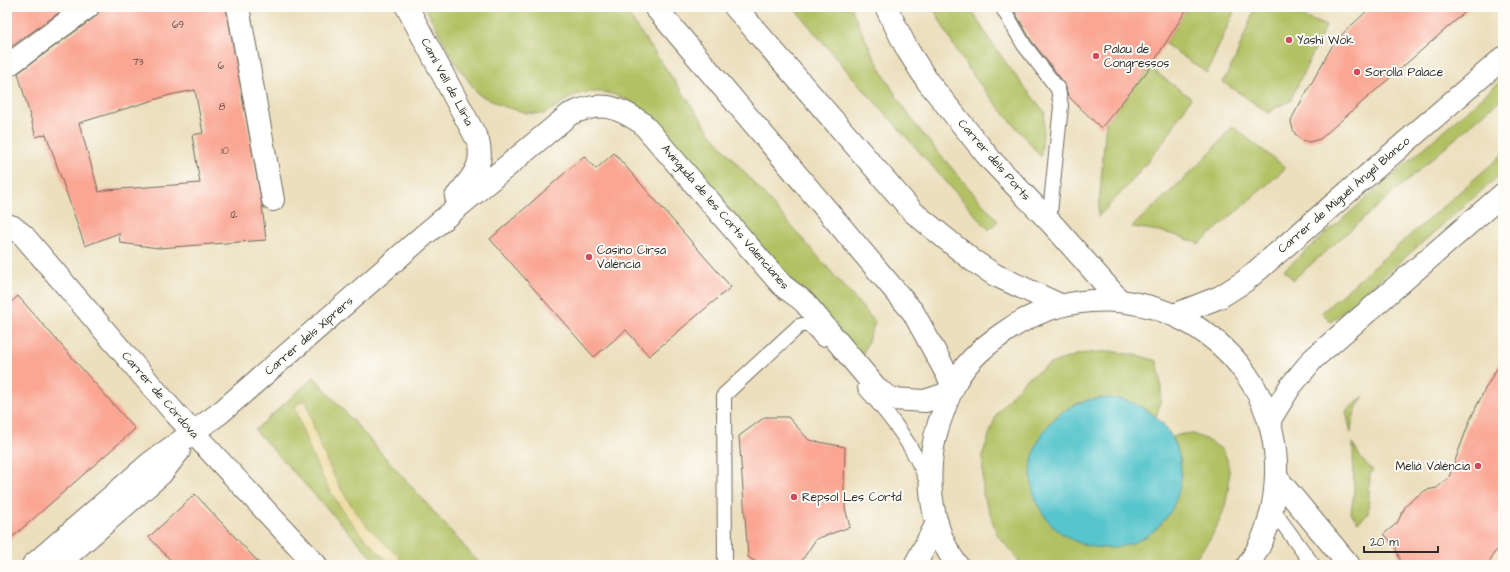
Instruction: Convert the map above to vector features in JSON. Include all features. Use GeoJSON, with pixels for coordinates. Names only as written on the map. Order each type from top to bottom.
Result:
{"type":"FeatureCollection","features":[{"type":"Feature","properties":{"kind":"main road"},"geometry":{"type":"LineString","coordinates":[[7,66],[88,7]]}},
{"type":"Feature","properties":{"kind":"main road"},"geometry":{"type":"LineString","coordinates":[[238,7],[273,200]]}},
{"type":"Feature","properties":{"kind":"main road","name":"Camí Vell de Llíria"},"geometry":{"type":"LineString","coordinates":[[407,7],[478,141],[480,159]]}},
{"type":"Feature","properties":{"kind":"main road"},"geometry":{"type":"LineString","coordinates":[[655,7],[913,312],[953,387]]}},
{"type":"Feature","properties":{"kind":"main road"},"geometry":{"type":"LineString","coordinates":[[735,7],[913,212],[972,260],[995,275],[1060,306]]}},
{"type":"Feature","properties":{"kind":"main road","name":"Carrer dels Ports"},"geometry":{"type":"LineString","coordinates":[[886,7],[908,49],[928,82],[990,159],[1050,222],[1120,301]]}},
{"type":"Feature","properties":{"kind":"main road","name":"Carrer de Miguel Ángel Blanco"},"geometry":{"type":"LineString","coordinates":[[1174,315],[1220,297],[1245,281],[1503,58]]}},
{"type":"Feature","properties":{"kind":"main road","name":"Carrer dels Xiprers"},"geometry":{"type":"LineString","coordinates":[[33,565],[150,463],[220,414],[423,236],[570,114],[585,108],[603,106]]}},
{"type":"Feature","properties":{"kind":"main road","name":"Avinguda de les Corts Valencianes"},"geometry":{"type":"LineString","coordinates":[[603,106],[625,112],[642,123],[781,284],[806,304],[878,390],[892,399],[925,401],[943,395],[953,387]]}},
{"type":"Feature","properties":{"kind":"main road","name":"Carrer dels Xiprers"},"geometry":{"type":"LineString","coordinates":[[423,236],[475,172],[480,159]]}},
{"type":"Feature","properties":{"kind":"main road"},"geometry":{"type":"LineString","coordinates":[[1268,421],[1290,387],[1313,359],[1503,194]]}},
{"type":"Feature","properties":{"kind":"main road","name":"Carrer de Còrdova"},"geometry":{"type":"LineString","coordinates":[[7,225],[13,227],[24,235],[168,405],[316,565]]}},
{"type":"Feature","properties":{"kind":"main road"},"geometry":{"type":"LineString","coordinates":[[957,565],[940,532],[931,494],[933,449],[938,428],[953,387],[971,362],[989,343],[1016,323],[1060,306],[1076,302],[1098,300],[1143,304],[1174,315],[1212,338],[1236,362],[1252,385],[1268,421],[1275,454],[1276,477],[1272,509],[1262,555],[1248,565]]}},
{"type":"Feature","properties":{"kind":"main road","name":"Carrer dels Xiprers"},"geometry":{"type":"LineString","coordinates":[[57,565],[161,474],[193,433]]}},
{"type":"Feature","properties":{"kind":"main road"},"geometry":{"type":"LineString","coordinates":[[1276,477],[1349,565]]}},
{"type":"Feature","properties":{"kind":"main road"},"geometry":{"type":"LineString","coordinates":[[915,565],[938,523]]}},
{"type":"Feature","properties":{"kind":"lane"},"geometry":{"type":"LineString","coordinates":[[1002,7],[1024,45],[1058,89],[1061,106],[1050,222]]}},
{"type":"Feature","properties":{"kind":"lane"},"geometry":{"type":"LineString","coordinates":[[726,565],[724,395],[802,324],[811,326],[898,427],[910,445],[931,494]]}},
{"type":"Feature","properties":{"kind":"lane"},"geometry":{"type":"LineString","coordinates":[[1272,509],[1313,565]]}},
{"type":"Feature","properties":{"kind":"green space"},"geometry":{"type":"Polygon","coordinates":[[[425,7],[623,7],[712,135],[875,322],[861,359],[637,105],[617,95],[602,92],[590,92],[575,95],[544,114],[527,113],[502,106],[478,94],[454,61],[425,7]]]}},
{"type":"Feature","properties":{"kind":"green space"},"geometry":{"type":"Polygon","coordinates":[[[793,7],[851,7],[880,67],[905,110],[935,149],[998,221],[989,230],[849,73],[793,7]]]}},
{"type":"Feature","properties":{"kind":"green space"},"geometry":{"type":"Polygon","coordinates":[[[933,7],[970,7],[1005,61],[1045,112],[1041,157],[970,71],[950,40],[933,7]]]}},
{"type":"Feature","properties":{"kind":"green space"},"geometry":{"type":"Polygon","coordinates":[[[1188,7],[1236,7],[1207,73],[1165,44],[1188,7]]]}},
{"type":"Feature","properties":{"kind":"green space"},"geometry":{"type":"Polygon","coordinates":[[[1255,7],[1280,7],[1326,26],[1290,101],[1277,107],[1269,113],[1223,82],[1236,57],[1255,7]]]}},
{"type":"Feature","properties":{"kind":"green space"},"geometry":{"type":"Polygon","coordinates":[[[1150,68],[1191,98],[1165,140],[1130,183],[1098,217],[1106,121],[1150,68]]]}},
{"type":"Feature","properties":{"kind":"green space"},"geometry":{"type":"Polygon","coordinates":[[[1503,79],[1503,97],[1293,280],[1284,270],[1503,79]]]}},
{"type":"Feature","properties":{"kind":"green space"},"geometry":{"type":"Polygon","coordinates":[[[1232,126],[1286,168],[1199,244],[1166,233],[1132,227],[1197,166],[1232,126]]]}},
{"type":"Feature","properties":{"kind":"green space"},"geometry":{"type":"Polygon","coordinates":[[[1503,154],[1503,172],[1331,322],[1322,312],[1503,154]]]}},
{"type":"Feature","properties":{"kind":"green space"},"geometry":{"type":"Polygon","coordinates":[[[1110,351],[1140,356],[1157,361],[1161,383],[1161,395],[1156,417],[1143,407],[1121,399],[1099,398],[1055,418],[1040,438],[1032,461],[1122,546],[1143,538],[1161,524],[1181,461],[1173,437],[1187,433],[1194,434],[1219,447],[1225,454],[1229,470],[1229,483],[1224,510],[1206,545],[1188,565],[1022,565],[997,534],[983,494],[983,453],[997,413],[1024,381],[1050,364],[1079,354],[1110,351]]]}},
{"type":"Feature","properties":{"kind":"green space"},"geometry":{"type":"Polygon","coordinates":[[[314,377],[481,565],[379,565],[255,430],[314,377]]]}},
{"type":"Feature","properties":{"kind":"green space"},"geometry":{"type":"Polygon","coordinates":[[[1364,396],[1354,413],[1351,433],[1346,411],[1364,396]]]}},
{"type":"Feature","properties":{"kind":"green space"},"geometry":{"type":"Polygon","coordinates":[[[1353,443],[1361,459],[1373,470],[1370,474],[1368,514],[1358,522],[1351,513],[1354,491],[1353,443]]]}},
{"type":"Feature","properties":{"kind":"sand"},"geometry":{"type":"Polygon","coordinates":[[[306,399],[322,451],[338,483],[347,499],[369,528],[400,558],[393,565],[358,531],[344,512],[321,473],[311,452],[295,406],[306,399]]]}},
{"type":"Feature","properties":{"kind":"water"},"geometry":{"type":"Polygon","coordinates":[[[1106,398],[1135,404],[1159,420],[1175,444],[1181,473],[1175,502],[1159,526],[1135,542],[1106,548],[1077,542],[1053,526],[1037,502],[1031,473],[1037,444],[1053,420],[1077,404],[1106,398]]]}},
{"type":"Feature","properties":{"kind":"building"},"geometry":{"type":"Polygon","coordinates":[[[7,7],[67,7],[11,47],[7,23],[7,7]]]}},
{"type":"Feature","properties":{"kind":"building"},"geometry":{"type":"Polygon","coordinates":[[[100,7],[226,7],[262,205],[266,240],[159,248],[120,243],[119,233],[85,246],[46,134],[36,137],[18,73],[95,17],[99,12],[100,7]],[[195,90],[170,95],[79,123],[99,192],[107,190],[200,183],[192,135],[203,133],[195,90]]]}},
{"type":"Feature","properties":{"kind":"building","name":"Palau de Congressos"},"geometry":{"type":"Polygon","coordinates":[[[1012,7],[1188,7],[1150,68],[1101,128],[1068,96],[1065,84],[1031,40],[1012,7]]]}},
{"type":"Feature","properties":{"kind":"building","name":"Sorolla Palace"},"geometry":{"type":"Polygon","coordinates":[[[1371,7],[1471,7],[1320,139],[1309,142],[1302,140],[1293,130],[1291,122],[1293,116],[1335,41],[1371,7]]]}},
{"type":"Feature","properties":{"kind":"building","name":"Casino Cirsa València"},"geometry":{"type":"Polygon","coordinates":[[[614,153],[731,287],[649,356],[626,330],[594,357],[490,239],[584,156],[596,169],[614,153]]]}},
{"type":"Feature","properties":{"kind":"building"},"geometry":{"type":"Polygon","coordinates":[[[18,296],[135,429],[7,542],[7,306],[18,296]]]}},
{"type":"Feature","properties":{"kind":"building","name":"Meliá València"},"geometry":{"type":"Polygon","coordinates":[[[1503,358],[1503,545],[1494,553],[1488,565],[1402,565],[1395,546],[1384,534],[1397,523],[1405,507],[1410,501],[1426,490],[1437,488],[1449,477],[1470,420],[1485,389],[1503,358]]]}},
{"type":"Feature","properties":{"kind":"building","name":"Repsol Les Cortd"},"geometry":{"type":"Polygon","coordinates":[[[765,417],[788,417],[809,440],[845,447],[845,508],[850,527],[816,539],[799,565],[761,565],[748,557],[739,436],[765,417]]]}},
{"type":"Feature","properties":{"kind":"building"},"geometry":{"type":"Polygon","coordinates":[[[195,494],[261,565],[175,565],[149,537],[195,494]]]}},
{"type":"Feature","properties":{"kind":"place","name":"Yashi Wok"},"geometry":{"type":"Point","coordinates":[1289,40]}},
{"type":"Feature","properties":{"kind":"place","name":"Palau de Congressos"},"geometry":{"type":"Point","coordinates":[1096,56]}},
{"type":"Feature","properties":{"kind":"place","name":"Sorolla Palace"},"geometry":{"type":"Point","coordinates":[1357,72]}},
{"type":"Feature","properties":{"kind":"place","name":"Casino Cirsa València"},"geometry":{"type":"Point","coordinates":[589,257]}},
{"type":"Feature","properties":{"kind":"place","name":"Meliá València"},"geometry":{"type":"Point","coordinates":[1478,466]}},
{"type":"Feature","properties":{"kind":"place","name":"Repsol Les Cortd"},"geometry":{"type":"Point","coordinates":[794,497]}}]}
